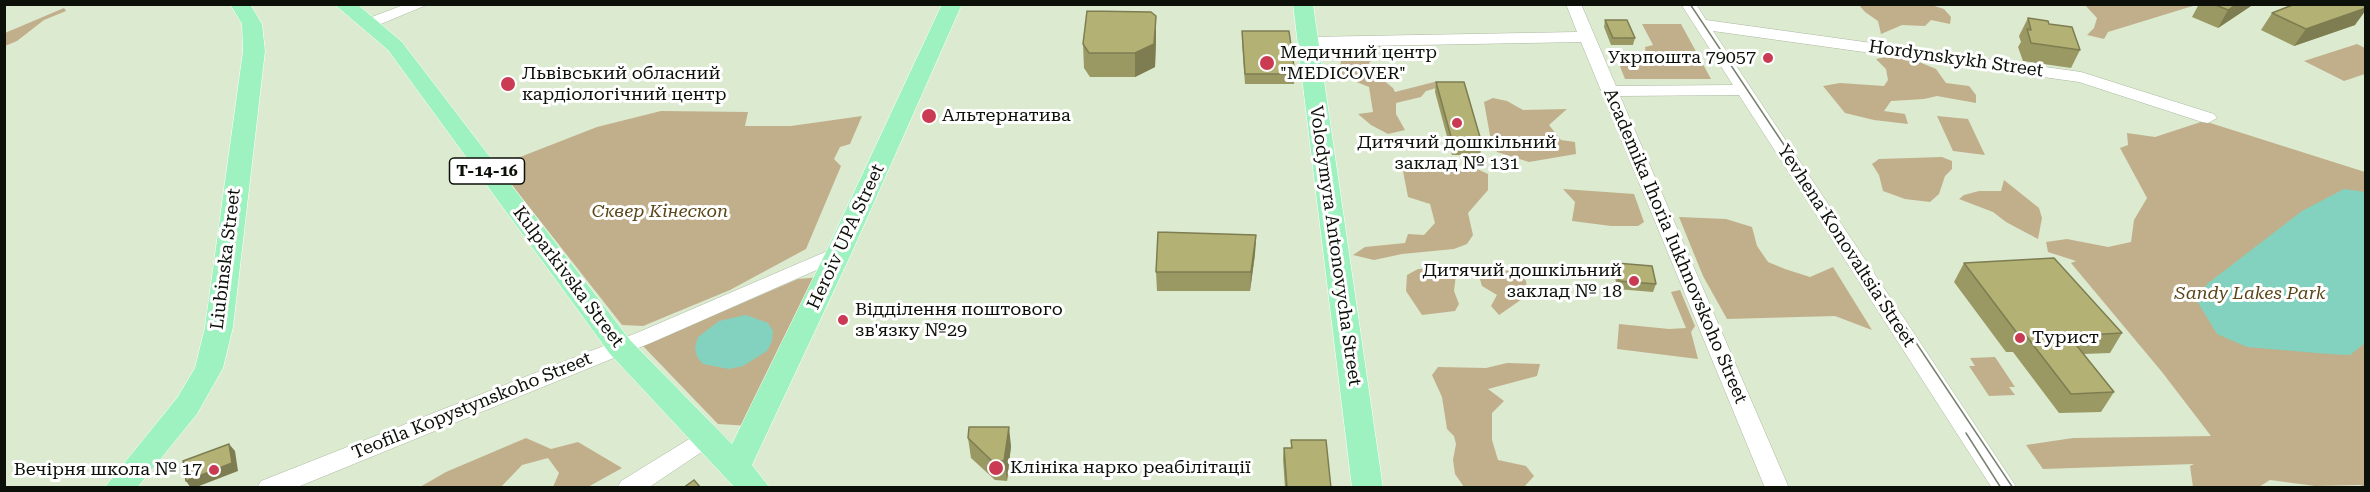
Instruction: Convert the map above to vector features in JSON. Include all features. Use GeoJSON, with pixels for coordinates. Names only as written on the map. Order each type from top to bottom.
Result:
{"type":"FeatureCollection","features":[{"type":"Feature","properties":{"kind":"main road","name":"Liubinska Street"},"geometry":{"type":"LineString","coordinates":[[119,488],[187,406],[209,368],[219,327],[254,51],[252,24],[240,4]]}},
{"type":"Feature","properties":{"kind":"main road","name":"Kulparkivska Street"},"geometry":{"type":"LineString","coordinates":[[345,4],[395,46],[620,346],[746,477]]}},
{"type":"Feature","properties":{"kind":"main road","name":"Heroiv UPA Street"},"geometry":{"type":"LineString","coordinates":[[746,477],[839,252],[951,4]]}},
{"type":"Feature","properties":{"kind":"main road","name":"Volodymyra Antonovycha Street"},"geometry":{"type":"LineString","coordinates":[[1304,4],[1368,488]]}},
{"type":"Feature","properties":{"kind":"street"},"geometry":{"type":"LineString","coordinates":[[370,23],[422,4]]}},
{"type":"Feature","properties":{"kind":"street","name":"Academika Ihoria Iukhnovskoho Street"},"geometry":{"type":"LineString","coordinates":[[1573,4],[1777,488]]}},
{"type":"Feature","properties":{"kind":"street","name":"Yevhena Konovaltsia Street"},"geometry":{"type":"LineString","coordinates":[[1688,4],[2005,488]]}},
{"type":"Feature","properties":{"kind":"street","name":"Hordynskykh Street"},"geometry":{"type":"LineString","coordinates":[[1700,24],[2081,77],[2208,118]]}},
{"type":"Feature","properties":{"kind":"street"},"geometry":{"type":"LineString","coordinates":[[1309,42],[1587,37]]}},
{"type":"Feature","properties":{"kind":"street"},"geometry":{"type":"LineString","coordinates":[[1609,91],[1743,90]]}},
{"type":"Feature","properties":{"kind":"street","name":"Teofila Kopystynskoho Street"},"geometry":{"type":"LineString","coordinates":[[269,488],[620,346],[839,252]]}},
{"type":"Feature","properties":{"kind":"street"},"geometry":{"type":"LineString","coordinates":[[629,488],[707,437]]}},
{"type":"Feature","properties":{"kind":"green space"},"geometry":{"type":"Polygon","coordinates":[[[1859,5],[1931,5],[1944,9],[1951,17],[1950,24],[1931,20],[1925,26],[1902,25],[1881,34],[1878,21],[1859,5]]]}},
{"type":"Feature","properties":{"kind":"green space"},"geometry":{"type":"Polygon","coordinates":[[[2085,5],[2196,5],[2108,32],[2104,39],[2087,35],[2094,28],[2097,18],[2085,5]]]}},
{"type":"Feature","properties":{"kind":"green space"},"geometry":{"type":"Polygon","coordinates":[[[64,8],[66,11],[44,20],[17,41],[5,46],[5,33],[64,8]]]}},
{"type":"Feature","properties":{"kind":"green space"},"geometry":{"type":"Polygon","coordinates":[[[1642,24],[1681,24],[1711,79],[1625,79],[1619,64],[1638,63],[1646,59],[1645,47],[1653,45],[1642,24]]]}},
{"type":"Feature","properties":{"kind":"green space"},"geometry":{"type":"Polygon","coordinates":[[[2357,44],[2365,48],[2365,74],[2344,81],[2304,61],[2357,44]]]}},
{"type":"Feature","properties":{"kind":"green space"},"geometry":{"type":"Polygon","coordinates":[[[1384,45],[1369,63],[1372,71],[1395,92],[1438,81],[1440,87],[1426,91],[1421,97],[1396,103],[1396,114],[1405,130],[1388,134],[1371,125],[1358,114],[1373,112],[1369,87],[1339,75],[1341,60],[1333,51],[1333,47],[1384,45]]]}},
{"type":"Feature","properties":{"kind":"green space"},"geometry":{"type":"Polygon","coordinates":[[[1892,56],[1912,59],[1936,69],[1946,83],[1969,86],[1976,95],[1976,103],[1937,96],[1891,101],[1884,111],[1905,114],[1908,124],[1874,120],[1845,113],[1823,86],[1840,83],[1884,86],[1888,80],[1886,69],[1876,59],[1892,56]]]}},
{"type":"Feature","properties":{"kind":"green space"},"geometry":{"type":"Polygon","coordinates":[[[1493,98],[1507,101],[1523,110],[1567,109],[1549,125],[1561,140],[1575,142],[1576,154],[1529,162],[1497,152],[1491,141],[1484,102],[1493,98]]]}},
{"type":"Feature","properties":{"kind":"green space","name":"Сквер Кінескоп"},"geometry":{"type":"Polygon","coordinates":[[[661,111],[748,112],[745,126],[791,126],[862,116],[850,144],[840,147],[834,159],[841,166],[806,249],[730,290],[643,326],[622,325],[497,166],[597,127],[661,111]]]}},
{"type":"Feature","properties":{"kind":"green space"},"geometry":{"type":"Polygon","coordinates":[[[1937,116],[1968,119],[1985,155],[1953,151],[1937,116]]]}},
{"type":"Feature","properties":{"kind":"green space","name":"Sandy Lakes Park"},"geometry":{"type":"Polygon","coordinates":[[[2204,121],[2365,172],[2365,487],[2360,485],[2315,486],[2270,480],[2259,487],[2193,487],[2190,466],[2194,464],[2043,469],[2026,445],[2073,438],[2211,436],[2162,372],[2071,263],[2076,261],[2048,252],[2046,242],[2067,239],[2108,247],[2131,242],[2134,220],[2147,198],[2120,148],[2128,145],[2127,133],[2155,137],[2204,121]]]}},
{"type":"Feature","properties":{"kind":"green space"},"geometry":{"type":"Polygon","coordinates":[[[1942,157],[1952,161],[1952,169],[1945,176],[1939,194],[1930,202],[1905,199],[1883,191],[1879,175],[1872,164],[1879,159],[1942,157]]]}},
{"type":"Feature","properties":{"kind":"green space"},"geometry":{"type":"Polygon","coordinates":[[[1440,166],[1477,169],[1488,174],[1488,190],[1468,213],[1473,235],[1467,244],[1454,249],[1402,254],[1374,260],[1353,255],[1365,247],[1405,243],[1408,234],[1424,235],[1435,223],[1430,204],[1408,197],[1403,171],[1440,166]]]}},
{"type":"Feature","properties":{"kind":"green space"},"geometry":{"type":"Polygon","coordinates":[[[2004,180],[2039,208],[2042,218],[2038,239],[2006,222],[1993,212],[1959,199],[1964,195],[1979,191],[2001,191],[2004,180]]]}},
{"type":"Feature","properties":{"kind":"green space"},"geometry":{"type":"Polygon","coordinates":[[[1563,189],[1634,194],[1644,222],[1638,226],[1611,226],[1572,221],[1575,202],[1563,189]]]}},
{"type":"Feature","properties":{"kind":"green space"},"geometry":{"type":"Polygon","coordinates":[[[1679,217],[1726,219],[1752,227],[1757,246],[1768,262],[1785,269],[1810,277],[1833,267],[1872,330],[1835,316],[1727,319],[1703,276],[1679,217]]]}},
{"type":"Feature","properties":{"kind":"green space"},"geometry":{"type":"Polygon","coordinates":[[[1439,268],[1456,275],[1454,291],[1459,304],[1455,311],[1422,315],[1406,291],[1407,275],[1418,269],[1439,268]]]}},
{"type":"Feature","properties":{"kind":"green space"},"geometry":{"type":"Polygon","coordinates":[[[1501,269],[1520,274],[1526,281],[1528,295],[1499,315],[1491,306],[1497,295],[1482,286],[1478,273],[1501,269]]]}},
{"type":"Feature","properties":{"kind":"green space"},"geometry":{"type":"Polygon","coordinates":[[[822,277],[750,426],[718,424],[643,346],[798,279],[822,277]]]}},
{"type":"Feature","properties":{"kind":"green space"},"geometry":{"type":"Polygon","coordinates":[[[1680,290],[1695,326],[1691,332],[1698,359],[1617,349],[1619,324],[1669,329],[1686,328],[1671,292],[1680,290]]]}},
{"type":"Feature","properties":{"kind":"green space"},"geometry":{"type":"Polygon","coordinates":[[[1995,357],[2015,387],[2009,387],[2015,395],[1989,396],[1969,366],[1975,366],[1970,358],[1995,357]]]}},
{"type":"Feature","properties":{"kind":"green space"},"geometry":{"type":"Polygon","coordinates":[[[1507,363],[1540,364],[1537,376],[1488,389],[1504,401],[1492,413],[1492,440],[1498,460],[1526,466],[1534,476],[1524,487],[1464,487],[1455,474],[1453,460],[1456,444],[1454,436],[1447,429],[1442,397],[1432,375],[1438,367],[1486,368],[1507,363]]]}},
{"type":"Feature","properties":{"kind":"green space"},"geometry":{"type":"Polygon","coordinates":[[[526,438],[551,449],[578,442],[622,468],[588,487],[553,487],[559,473],[548,458],[522,465],[501,487],[420,487],[446,472],[526,438]]]}},
{"type":"Feature","properties":{"kind":"water"},"geometry":{"type":"Polygon","coordinates":[[[2344,189],[2365,192],[2365,343],[2350,355],[2329,354],[2247,347],[2217,334],[2197,301],[2207,284],[2302,211],[2344,189]]]}},
{"type":"Feature","properties":{"kind":"water"},"geometry":{"type":"Polygon","coordinates":[[[746,315],[768,323],[773,331],[772,341],[767,351],[743,366],[729,369],[703,364],[697,357],[695,347],[698,337],[719,321],[746,315]]]}},
{"type":"Feature","properties":{"kind":"building"},"geometry":{"type":"Polygon","coordinates":[[[2213,4],[2237,4],[2228,10],[2213,4]]]}},
{"type":"Feature","properties":{"kind":"building"},"geometry":{"type":"Polygon","coordinates":[[[2295,4],[2361,4],[2366,8],[2306,29],[2272,13],[2295,4]]]}},
{"type":"Feature","properties":{"kind":"building"},"geometry":{"type":"Polygon","coordinates":[[[1087,11],[1151,12],[1156,16],[1154,44],[1135,53],[1089,53],[1083,44],[1087,11]]]}},
{"type":"Feature","properties":{"kind":"building"},"geometry":{"type":"Polygon","coordinates":[[[2028,18],[2072,27],[2080,50],[2031,43],[2027,29],[2031,30],[2028,18]]]}},
{"type":"Feature","properties":{"kind":"building"},"geometry":{"type":"Polygon","coordinates":[[[1605,20],[1627,20],[1635,38],[1613,38],[1605,20]]]}},
{"type":"Feature","properties":{"kind":"building","name":"Медичний центр \"MEDICOVER\""},"geometry":{"type":"Polygon","coordinates":[[[1242,31],[1289,31],[1295,74],[1245,74],[1242,31]]]}},
{"type":"Feature","properties":{"kind":"building","name":"Дитячий дошкільний заклад № 131"},"geometry":{"type":"Polygon","coordinates":[[[1436,82],[1464,82],[1482,144],[1453,144],[1436,82]]]}},
{"type":"Feature","properties":{"kind":"building"},"geometry":{"type":"Polygon","coordinates":[[[1158,232],[1256,235],[1251,272],[1156,272],[1158,232]]]}},
{"type":"Feature","properties":{"kind":"building"},"geometry":{"type":"Polygon","coordinates":[[[2054,258],[2122,333],[2069,336],[2114,392],[2071,394],[2024,333],[2017,333],[1964,263],[2054,258]]]}},
{"type":"Feature","properties":{"kind":"building"},"geometry":{"type":"Polygon","coordinates":[[[1616,263],[1652,266],[1656,284],[1619,281],[1616,263]]]}},
{"type":"Feature","properties":{"kind":"building"},"geometry":{"type":"Polygon","coordinates":[[[969,427],[1009,427],[1004,461],[992,461],[968,438],[969,427]]]}},
{"type":"Feature","properties":{"kind":"building"},"geometry":{"type":"Polygon","coordinates":[[[1291,440],[1326,440],[1331,488],[1287,488],[1284,448],[1292,448],[1291,440]]]}},
{"type":"Feature","properties":{"kind":"building"},"geometry":{"type":"Polygon","coordinates":[[[229,444],[232,463],[186,481],[183,461],[229,444]]]}},
{"type":"Feature","properties":{"kind":"building"},"geometry":{"type":"Polygon","coordinates":[[[694,480],[701,488],[683,488],[694,480]]]}},
{"type":"Feature","properties":{"kind":"tram line"},"geometry":{"type":"LineString","coordinates":[[1690,4],[2013,488]]}},
{"type":"Feature","properties":{"kind":"tram line"},"geometry":{"type":"LineString","coordinates":[[1966,433],[2001,488]]}},
{"type":"Feature","properties":{"kind":"place","name":"Укрпошта 79057"},"geometry":{"type":"Point","coordinates":[1768,58]}},
{"type":"Feature","properties":{"kind":"place","name":"Медичний центр \"MEDICOVER\""},"geometry":{"type":"Point","coordinates":[1267,63]}},
{"type":"Feature","properties":{"kind":"place","name":"Львівський обласний кардіологічний центр"},"geometry":{"type":"Point","coordinates":[508,84]}},
{"type":"Feature","properties":{"kind":"place","name":"Альтернатива"},"geometry":{"type":"Point","coordinates":[929,116]}},
{"type":"Feature","properties":{"kind":"place","name":"Дитячий дошкільний заклад № 131"},"geometry":{"type":"Point","coordinates":[1457,123]}},
{"type":"Feature","properties":{"kind":"place","name":"Дитячий дошкільний заклад № 18"},"geometry":{"type":"Point","coordinates":[1634,281]}},
{"type":"Feature","properties":{"kind":"place","name":"Відділення поштового зв'язку №29"},"geometry":{"type":"Point","coordinates":[843,320]}},
{"type":"Feature","properties":{"kind":"place","name":"Турист"},"geometry":{"type":"Point","coordinates":[2020,338]}},
{"type":"Feature","properties":{"kind":"place","name":"Клініка нарко реабілітації"},"geometry":{"type":"Point","coordinates":[996,468]}},
{"type":"Feature","properties":{"kind":"place","name":"Вечірня школа № 17"},"geometry":{"type":"Point","coordinates":[214,470]}}]}
